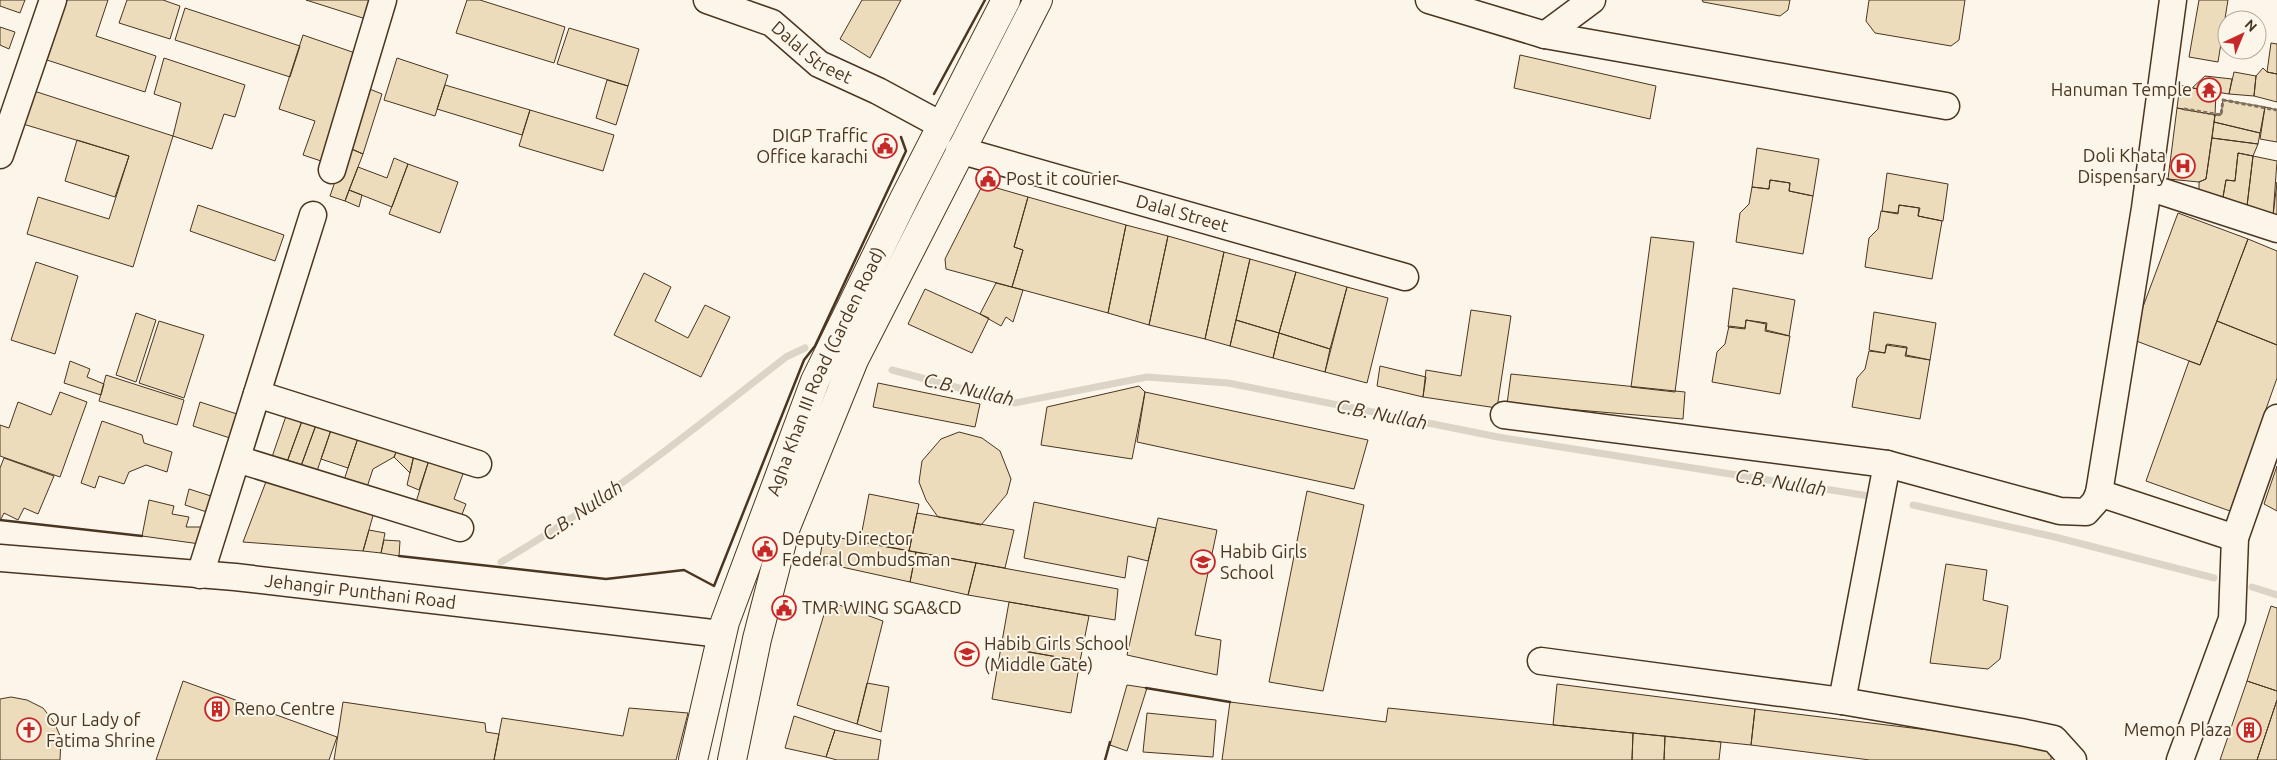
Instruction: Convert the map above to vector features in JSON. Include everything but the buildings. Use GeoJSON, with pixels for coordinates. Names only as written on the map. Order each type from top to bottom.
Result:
{"type":"FeatureCollection","features":[{"type":"Feature","properties":{"kind":"main road","name":"Agha Khan III Road (Garden Road)"},"geometry":{"type":"LineString","coordinates":[[694,760],[721,634],[734,593],[815,381],[941,125],[1006,0]]}},
{"type":"Feature","properties":{"kind":"main road","name":"Agha Khan III Road (Garden Road)"},"geometry":{"type":"LineString","coordinates":[[732,760],[756,639],[786,527],[854,360],[1038,0]]}},
{"type":"Feature","properties":{"kind":"street"},"geometry":{"type":"LineString","coordinates":[[0,155],[53,0]]}},
{"type":"Feature","properties":{"kind":"street"},"geometry":{"type":"LineString","coordinates":[[332,170],[384,0]]}},
{"type":"Feature","properties":{"kind":"street","name":"Dalal Street"},"geometry":{"type":"LineString","coordinates":[[707,0],[772,23],[819,64],[878,91],[941,125]]}},
{"type":"Feature","properties":{"kind":"street"},"geometry":{"type":"LineString","coordinates":[[1545,35],[1592,0]]}},
{"type":"Feature","properties":{"kind":"street"},"geometry":{"type":"LineString","coordinates":[[1504,415],[1887,464],[2060,511],[2086,512],[2095,502],[2099,493],[2148,187],[2173,0]]}},
{"type":"Feature","properties":{"kind":"street"},"geometry":{"type":"LineString","coordinates":[[1436,1],[1545,35],[1946,106]]}},
{"type":"Feature","properties":{"kind":"street","name":"Dalal Street"},"geometry":{"type":"LineString","coordinates":[[960,150],[1405,277]]}},
{"type":"Feature","properties":{"kind":"street"},"geometry":{"type":"LineString","coordinates":[[2148,187],[2277,229]]}},
{"type":"Feature","properties":{"kind":"street"},"geometry":{"type":"LineString","coordinates":[[200,575],[314,215]]}},
{"type":"Feature","properties":{"kind":"street"},"geometry":{"type":"LineString","coordinates":[[257,394],[478,464]]}},
{"type":"Feature","properties":{"kind":"street"},"geometry":{"type":"LineString","coordinates":[[2180,760],[2232,619],[2235,538],[2277,418]]}},
{"type":"Feature","properties":{"kind":"street"},"geometry":{"type":"LineString","coordinates":[[237,459],[460,528]]}},
{"type":"Feature","properties":{"kind":"street"},"geometry":{"type":"LineString","coordinates":[[1842,701],[1887,464]]}},
{"type":"Feature","properties":{"kind":"street"},"geometry":{"type":"LineString","coordinates":[[2099,493],[2235,538]]}},
{"type":"Feature","properties":{"kind":"street","name":"Jehangir Punthani Road"},"geometry":{"type":"LineString","coordinates":[[0,558],[200,575],[721,634]]}},
{"type":"Feature","properties":{"kind":"street"},"geometry":{"type":"LineString","coordinates":[[1541,661],[1842,701],[2054,739],[2073,760]]}},
{"type":"Feature","properties":{"kind":"path"},"geometry":{"type":"LineString","coordinates":[[2159,105],[2222,115],[2223,100],[2277,110]]}},
{"type":"Feature","properties":{"kind":"waterway","name":"C.B. Nullah"},"geometry":{"type":"LineString","coordinates":[[501,562],[612,490],[786,357],[805,348]]}},
{"type":"Feature","properties":{"kind":"waterway","name":"C.B. Nullah"},"geometry":{"type":"LineString","coordinates":[[892,370],[1015,403],[1147,377],[1228,383],[1498,437],[1875,497]]}},
{"type":"Feature","properties":{"kind":"waterway","name":"C.B. Nullah"},"geometry":{"type":"LineString","coordinates":[[1913,505],[2055,537],[2214,578]]}},
{"type":"Feature","properties":{"kind":"waterway","name":"C.B. Nullah"},"geometry":{"type":"LineString","coordinates":[[2252,587],[2277,595]]}},
{"type":"Feature","properties":{"kind":"wall"},"geometry":{"type":"LineString","coordinates":[[934,94],[985,0]]}},
{"type":"Feature","properties":{"kind":"wall"},"geometry":{"type":"LineString","coordinates":[[399,556],[606,579],[684,570],[714,586],[804,360],[815,346],[906,151],[901,137]]}},
{"type":"Feature","properties":{"kind":"wall"},"geometry":{"type":"LineString","coordinates":[[0,520],[142,536]]}},
{"type":"Feature","properties":{"kind":"wall"},"geometry":{"type":"LineString","coordinates":[[1146,688],[1230,702]]}},
{"type":"Feature","properties":{"kind":"wall"},"geometry":{"type":"LineString","coordinates":[[1105,760],[1110,742]]}},
{"type":"Feature","properties":{"kind":"place","name":"Hanuman Temple"},"geometry":{"type":"Point","coordinates":[2209,90]}},
{"type":"Feature","properties":{"kind":"place","name":"DIGP Traffic Office karachi"},"geometry":{"type":"Point","coordinates":[885,146]}},
{"type":"Feature","properties":{"kind":"place","name":"Doli Khata Dispensary"},"geometry":{"type":"Point","coordinates":[2183,166]}},
{"type":"Feature","properties":{"kind":"place","name":"Post it courier"},"geometry":{"type":"Point","coordinates":[988,179]}},
{"type":"Feature","properties":{"kind":"place","name":"Deputy Director Federal Ombudsman"},"geometry":{"type":"Point","coordinates":[765,549]}},
{"type":"Feature","properties":{"kind":"place","name":"Habib Girls School"},"geometry":{"type":"Point","coordinates":[1203,562]}},
{"type":"Feature","properties":{"kind":"place","name":"TMR WING SGA&CD"},"geometry":{"type":"Point","coordinates":[784,608]}},
{"type":"Feature","properties":{"kind":"place","name":"Habib Girls School (Middle Gate)"},"geometry":{"type":"Point","coordinates":[967,654]}},
{"type":"Feature","properties":{"kind":"place","name":"Reno Centre"},"geometry":{"type":"Point","coordinates":[217,709]}},
{"type":"Feature","properties":{"kind":"place","name":"Our Lady of Fatima Shrine"},"geometry":{"type":"Point","coordinates":[29,730]}},
{"type":"Feature","properties":{"kind":"place","name":"Memon Plaza"},"geometry":{"type":"Point","coordinates":[2249,730]}}]}
